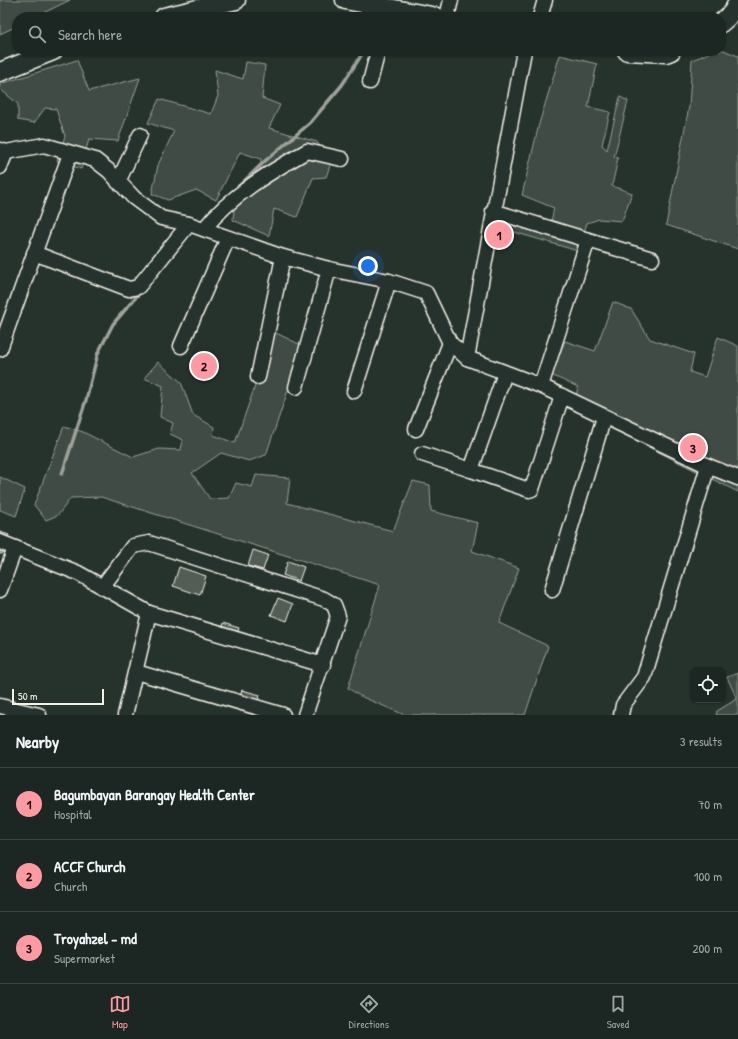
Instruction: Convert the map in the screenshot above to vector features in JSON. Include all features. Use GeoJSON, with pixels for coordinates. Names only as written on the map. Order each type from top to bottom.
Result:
{"type":"FeatureCollection","features":[{"type":"Feature","properties":{"kind":"main road"},"geometry":{"type":"LineString","coordinates":[[185,12],[235,0]]}},
{"type":"Feature","properties":{"kind":"main road"},"geometry":{"type":"LineString","coordinates":[[345,0],[411,12]]}},
{"type":"Feature","properties":{"kind":"main road"},"geometry":{"type":"LineString","coordinates":[[726,18],[732,13],[738,2]]}},
{"type":"Feature","properties":{"kind":"main road"},"geometry":{"type":"LineString","coordinates":[[0,72],[40,56]]}},
{"type":"Feature","properties":{"kind":"street"},"geometry":{"type":"LineString","coordinates":[[448,12],[451,0]]}},
{"type":"Feature","properties":{"kind":"street"},"geometry":{"type":"LineString","coordinates":[[541,12],[545,0]]}},
{"type":"Feature","properties":{"kind":"street"},"geometry":{"type":"LineString","coordinates":[[370,82],[377,56]]}},
{"type":"Feature","properties":{"kind":"street"},"geometry":{"type":"LineString","coordinates":[[466,358],[523,56]]}},
{"type":"Feature","properties":{"kind":"street"},"geometry":{"type":"LineString","coordinates":[[118,182],[140,135]]}},
{"type":"Feature","properties":{"kind":"street"},"geometry":{"type":"LineString","coordinates":[[0,167],[3,151],[44,145],[70,154],[95,160],[134,198],[162,218],[189,224],[283,257],[329,269],[389,281],[426,294],[450,343],[466,358],[541,386],[708,466],[738,478]]}},
{"type":"Feature","properties":{"kind":"street"},"geometry":{"type":"LineString","coordinates":[[204,229],[218,212],[241,193],[307,151],[342,159]]}},
{"type":"Feature","properties":{"kind":"street"},"geometry":{"type":"LineString","coordinates":[[0,349],[70,154]]}},
{"type":"Feature","properties":{"kind":"street"},"geometry":{"type":"LineString","coordinates":[[493,211],[652,258]]}},
{"type":"Feature","properties":{"kind":"street"},"geometry":{"type":"LineString","coordinates":[[34,253],[130,289],[138,287],[189,224]]}},
{"type":"Feature","properties":{"kind":"street"},"geometry":{"type":"LineString","coordinates":[[181,346],[228,238]]}},
{"type":"Feature","properties":{"kind":"street"},"geometry":{"type":"LineString","coordinates":[[541,386],[588,240]]}},
{"type":"Feature","properties":{"kind":"street"},"geometry":{"type":"LineString","coordinates":[[258,377],[283,257]]}},
{"type":"Feature","properties":{"kind":"street"},"geometry":{"type":"LineString","coordinates":[[296,387],[329,269]]}},
{"type":"Feature","properties":{"kind":"street"},"geometry":{"type":"LineString","coordinates":[[354,391],[389,281]]}},
{"type":"Feature","properties":{"kind":"street"},"geometry":{"type":"LineString","coordinates":[[416,429],[450,343]]}},
{"type":"Feature","properties":{"kind":"street"},"geometry":{"type":"LineString","coordinates":[[471,470],[505,373]]}},
{"type":"Feature","properties":{"kind":"street"},"geometry":{"type":"LineString","coordinates":[[422,454],[529,490],[532,489],[562,396]]}},
{"type":"Feature","properties":{"kind":"street"},"geometry":{"type":"LineString","coordinates":[[552,590],[604,417]]}},
{"type":"Feature","properties":{"kind":"street"},"geometry":{"type":"LineString","coordinates":[[621,715],[623,705],[644,677],[708,466]]}},
{"type":"Feature","properties":{"kind":"street"},"geometry":{"type":"LineString","coordinates":[[0,542],[78,573],[149,613],[323,665]]}},
{"type":"Feature","properties":{"kind":"street"},"geometry":{"type":"LineString","coordinates":[[102,587],[133,546],[149,542],[324,599],[334,605],[338,616],[323,665],[305,715]]}},
{"type":"Feature","properties":{"kind":"street"},"geometry":{"type":"LineString","coordinates":[[0,590],[15,548]]}},
{"type":"Feature","properties":{"kind":"street"},"geometry":{"type":"LineString","coordinates":[[125,715],[149,613]]}},
{"type":"Feature","properties":{"kind":"street"},"geometry":{"type":"LineString","coordinates":[[136,672],[284,715]]}},
{"type":"Feature","properties":{"kind":"street"},"geometry":{"type":"LineString","coordinates":[[0,706],[39,715]]}},
{"type":"Feature","properties":{"kind":"shaded area"},"geometry":{"type":"Polygon","coordinates":[[[0,0],[70,0],[45,12],[12,12],[12,28],[0,34],[0,0]]]}},
{"type":"Feature","properties":{"kind":"shaded area"},"geometry":{"type":"Polygon","coordinates":[[[726,51],[738,56],[738,249],[666,225],[689,107],[692,60],[702,56],[726,56],[726,51]]]}},
{"type":"Feature","properties":{"kind":"shaded area"},"geometry":{"type":"Polygon","coordinates":[[[560,56],[597,64],[588,107],[610,112],[602,145],[607,150],[620,97],[628,101],[614,157],[618,158],[612,186],[632,193],[622,221],[599,219],[587,223],[578,251],[497,227],[497,216],[549,231],[554,208],[522,195],[539,124],[560,56]]]}},
{"type":"Feature","properties":{"kind":"shaded area"},"geometry":{"type":"Polygon","coordinates":[[[77,60],[89,91],[140,78],[118,141],[89,139],[81,169],[57,161],[65,136],[56,109],[45,108],[34,123],[18,120],[18,104],[0,89],[0,84],[77,60]]]}},
{"type":"Feature","properties":{"kind":"shaded area"},"geometry":{"type":"Polygon","coordinates":[[[246,62],[265,65],[262,98],[280,105],[269,128],[317,142],[331,163],[326,177],[313,178],[297,217],[274,209],[269,236],[233,220],[235,201],[260,174],[261,159],[240,152],[216,200],[196,190],[168,200],[152,194],[158,165],[174,131],[148,123],[159,99],[211,114],[218,96],[215,70],[243,79],[246,62]]]}},
{"type":"Feature","properties":{"kind":"shaded area"},"geometry":{"type":"Polygon","coordinates":[[[613,302],[631,309],[650,339],[694,354],[690,372],[705,377],[718,337],[738,346],[738,492],[573,409],[578,387],[551,375],[565,341],[595,351],[613,302]]]}},
{"type":"Feature","properties":{"kind":"shaded area"},"geometry":{"type":"Polygon","coordinates":[[[274,332],[303,346],[266,455],[249,461],[221,453],[192,473],[210,499],[229,498],[236,483],[252,487],[256,475],[290,478],[287,503],[393,531],[413,481],[430,485],[431,511],[478,523],[472,551],[519,568],[499,623],[548,646],[525,715],[405,715],[360,696],[348,688],[380,585],[101,497],[71,498],[58,515],[46,520],[34,505],[64,426],[83,432],[133,457],[159,449],[181,450],[183,440],[170,434],[173,423],[160,417],[163,386],[144,378],[158,362],[181,382],[193,415],[214,427],[213,435],[235,443],[274,332]]]}},
{"type":"Feature","properties":{"kind":"shaded area"},"geometry":{"type":"Polygon","coordinates":[[[0,477],[25,489],[16,516],[0,510],[0,477]]]}},
{"type":"Feature","properties":{"kind":"shaded area"},"geometry":{"type":"Polygon","coordinates":[[[738,673],[738,715],[716,715],[717,711],[737,699],[727,677],[738,673]]]}},
{"type":"Feature","properties":{"kind":"building"},"geometry":{"type":"Polygon","coordinates":[[[0,532],[9,535],[2,554],[0,554],[0,532]]]}},
{"type":"Feature","properties":{"kind":"building"},"geometry":{"type":"Polygon","coordinates":[[[253,550],[268,555],[263,570],[248,566],[253,550]]]}},
{"type":"Feature","properties":{"kind":"building"},"geometry":{"type":"Polygon","coordinates":[[[288,561],[304,567],[299,581],[283,575],[288,561]]]}},
{"type":"Feature","properties":{"kind":"building"},"geometry":{"type":"Polygon","coordinates":[[[179,567],[206,576],[200,595],[173,586],[179,567]]]}},
{"type":"Feature","properties":{"kind":"building"},"geometry":{"type":"Polygon","coordinates":[[[278,598],[293,604],[287,621],[271,615],[278,598]]]}},
{"type":"Feature","properties":{"kind":"building"},"geometry":{"type":"Polygon","coordinates":[[[223,623],[239,628],[233,644],[218,638],[223,623]]]}},
{"type":"Feature","properties":{"kind":"building"},"geometry":{"type":"Polygon","coordinates":[[[242,690],[260,695],[255,712],[237,707],[242,690]]]}},
{"type":"Feature","properties":{"kind":"waterway"},"geometry":{"type":"LineString","coordinates":[[238,187],[265,161],[310,123],[342,85],[361,56]]}},
{"type":"Feature","properties":{"kind":"waterway"},"geometry":{"type":"LineString","coordinates":[[62,474],[86,400],[98,353],[113,324],[141,291]]}},
{"type":"Feature","properties":{"kind":"place","name":"Bagumbayan Barangay Health Center"},"geometry":{"type":"Point","coordinates":[499,235]}},
{"type":"Feature","properties":{"kind":"place","name":"ACCF Church"},"geometry":{"type":"Point","coordinates":[204,366]}},
{"type":"Feature","properties":{"kind":"place","name":"Troyahzel - md"},"geometry":{"type":"Point","coordinates":[693,448]}}]}
